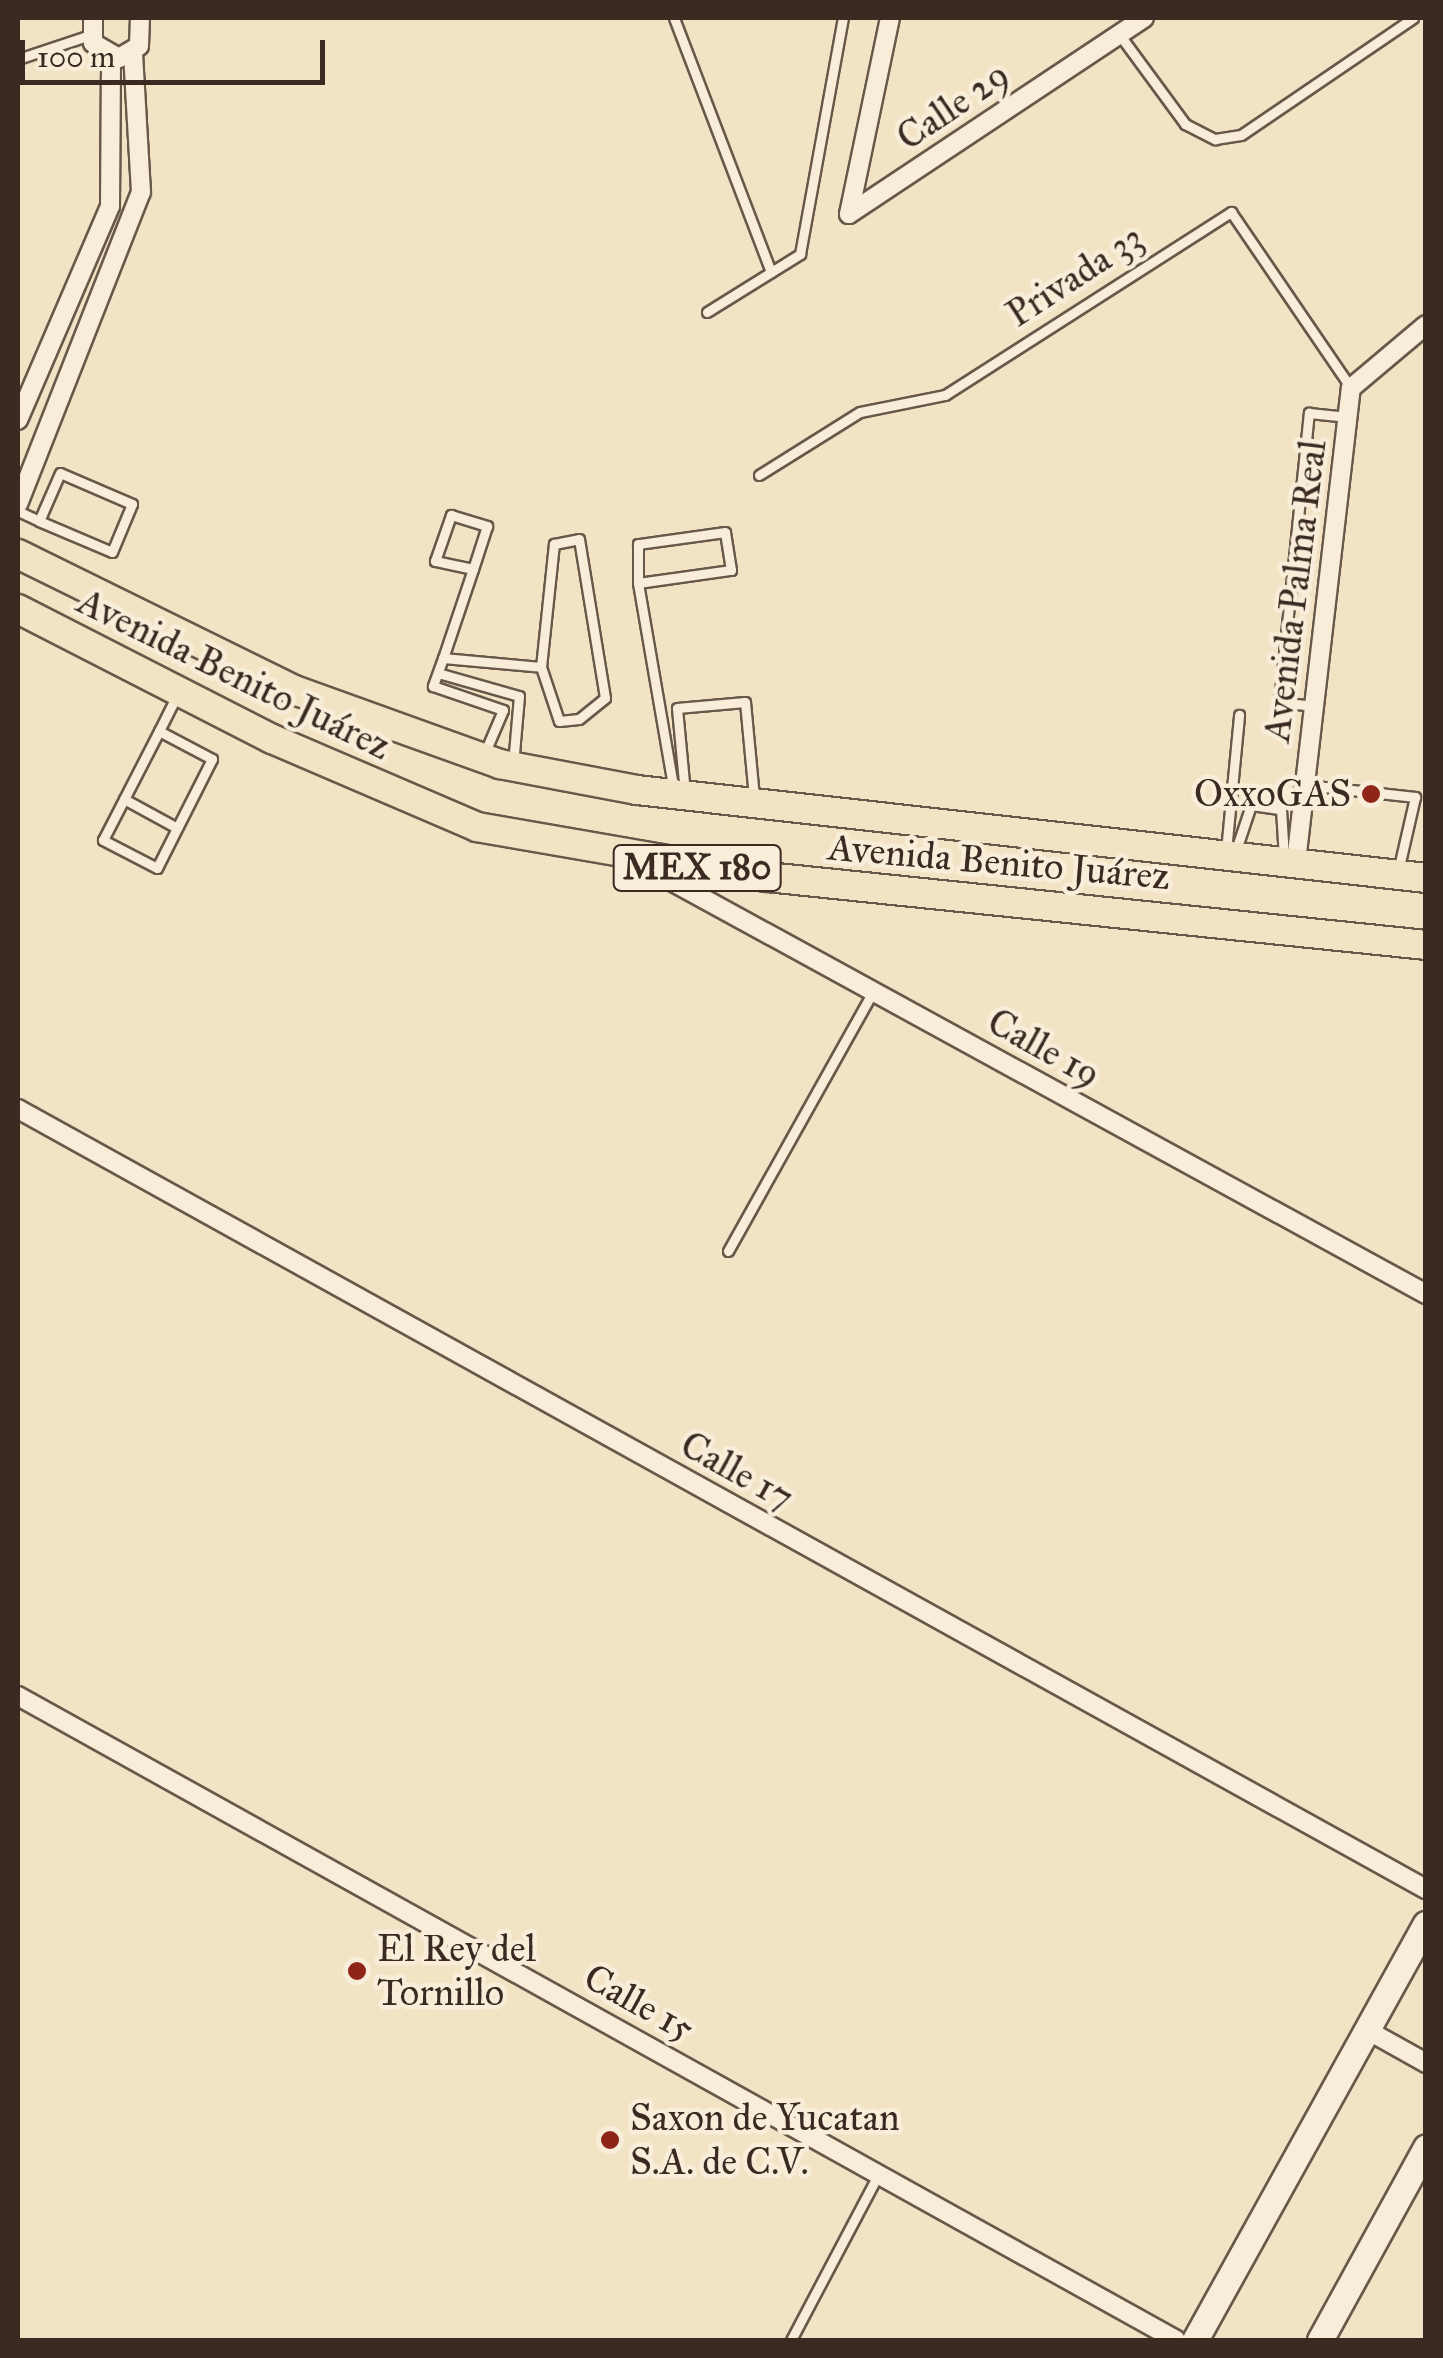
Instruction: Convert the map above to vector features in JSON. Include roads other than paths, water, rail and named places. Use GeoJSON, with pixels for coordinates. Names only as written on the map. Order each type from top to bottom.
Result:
{"type":"FeatureCollection","features":[{"type":"Feature","properties":{"kind":"main road","name":"Avenida Benito Juárez"},"geometry":{"type":"LineString","coordinates":[[24,560],[297,691],[480,759],[680,796],[1412,876]]}},
{"type":"Feature","properties":{"kind":"main road","name":"Avenida Benito Juárez"},"geometry":{"type":"LineString","coordinates":[[18,609],[179,691],[477,827],[632,860],[1426,945]]}},
{"type":"Feature","properties":{"kind":"street"},"geometry":{"type":"LineString","coordinates":[[18,508],[141,192],[134,52],[140,18]]}},
{"type":"Feature","properties":{"kind":"street","name":"Calle 29"},"geometry":{"type":"LineString","coordinates":[[890,18],[849,214],[1144,18]]}},
{"type":"Feature","properties":{"kind":"street"},"geometry":{"type":"LineString","coordinates":[[18,420],[110,206],[111,57],[91,26]]}},
{"type":"Feature","properties":{"kind":"street"},"geometry":{"type":"LineString","coordinates":[[111,57],[134,52]]}},
{"type":"Feature","properties":{"kind":"street"},"geometry":{"type":"LineString","coordinates":[[70,300],[97,312]]}},
{"type":"Feature","properties":{"kind":"street"},"geometry":{"type":"LineString","coordinates":[[1351,388],[1426,325]]}},
{"type":"Feature","properties":{"kind":"street","name":"Avenida Palma Real"},"geometry":{"type":"LineString","coordinates":[[1290,861],[1306,785],[1351,388]]}},
{"type":"Feature","properties":{"kind":"street"},"geometry":{"type":"LineString","coordinates":[[28,395],[57,407]]}},
{"type":"Feature","properties":{"kind":"street","name":"Calle 19"},"geometry":{"type":"LineString","coordinates":[[632,860],[1426,1294]]}},
{"type":"Feature","properties":{"kind":"street","name":"Calle 17"},"geometry":{"type":"LineString","coordinates":[[18,1109],[1426,1890]]}},
{"type":"Feature","properties":{"kind":"street","name":"Calle 15"},"geometry":{"type":"LineString","coordinates":[[18,1696],[1176,2340]]}},
{"type":"Feature","properties":{"kind":"street"},"geometry":{"type":"LineString","coordinates":[[1195,2340],[1426,1924]]}},
{"type":"Feature","properties":{"kind":"street"},"geometry":{"type":"LineString","coordinates":[[1367,2030],[1426,2063]]}},
{"type":"Feature","properties":{"kind":"street"},"geometry":{"type":"LineString","coordinates":[[1320,2340],[1426,2147]]}},
{"type":"Feature","properties":{"kind":"lane"},"geometry":{"type":"LineString","coordinates":[[674,18],[772,272]]}},
{"type":"Feature","properties":{"kind":"lane"},"geometry":{"type":"LineString","coordinates":[[707,312],[800,254],[842,18]]}},
{"type":"Feature","properties":{"kind":"lane"},"geometry":{"type":"LineString","coordinates":[[1118,34],[1185,124],[1214,139],[1241,135],[1413,18]]}},
{"type":"Feature","properties":{"kind":"lane"},"geometry":{"type":"LineString","coordinates":[[18,58],[91,26]]}},
{"type":"Feature","properties":{"kind":"lane","name":"Privada 33"},"geometry":{"type":"LineString","coordinates":[[759,475],[860,412],[945,395],[1231,212],[1351,388]]}},
{"type":"Feature","properties":{"kind":"lane"},"geometry":{"type":"LineString","coordinates":[[1315,706],[1279,702],[1309,412],[1348,417]]}},
{"type":"Feature","properties":{"kind":"lane"},"geometry":{"type":"LineString","coordinates":[[18,508],[39,521],[112,552],[132,504],[60,473],[39,521]]}},
{"type":"Feature","properties":{"kind":"lane"},"geometry":{"type":"LineString","coordinates":[[473,569],[435,561],[451,515],[487,526],[473,569],[442,658],[438,673],[433,686],[503,710],[480,759]]}},
{"type":"Feature","properties":{"kind":"lane"},"geometry":{"type":"LineString","coordinates":[[638,583],[731,570],[725,532],[638,544],[638,583],[680,796]]}},
{"type":"Feature","properties":{"kind":"lane"},"geometry":{"type":"LineString","coordinates":[[579,539],[605,698],[579,719],[558,721],[541,667],[554,544],[579,539]]}},
{"type":"Feature","properties":{"kind":"lane"},"geometry":{"type":"LineString","coordinates":[[442,658],[541,667]]}},
{"type":"Feature","properties":{"kind":"lane"},"geometry":{"type":"LineString","coordinates":[[438,673],[519,696],[512,766]]}},
{"type":"Feature","properties":{"kind":"lane"},"geometry":{"type":"LineString","coordinates":[[158,731],[212,759],[157,868],[103,840],[158,731],[179,691]]}},
{"type":"Feature","properties":{"kind":"lane"},"geometry":{"type":"LineString","coordinates":[[680,796],[676,708],[745,702],[755,805]]}},
{"type":"Feature","properties":{"kind":"lane"},"geometry":{"type":"LineString","coordinates":[[1230,854],[1239,715]]}},
{"type":"Feature","properties":{"kind":"lane"},"geometry":{"type":"LineString","coordinates":[[1306,785],[1415,797],[1412,876]]}},
{"type":"Feature","properties":{"kind":"lane"},"geometry":{"type":"LineString","coordinates":[[124,799],[177,828]]}},
{"type":"Feature","properties":{"kind":"lane"},"geometry":{"type":"LineString","coordinates":[[1230,854],[1250,805],[1281,809],[1290,861]]}},
{"type":"Feature","properties":{"kind":"lane"},"geometry":{"type":"LineString","coordinates":[[728,1251],[873,992]]}},
{"type":"Feature","properties":{"kind":"lane"},"geometry":{"type":"LineString","coordinates":[[791,2340],[879,2174]]}},
{"type":"Feature","properties":{"kind":"place","name":"OxxoGAS"},"geometry":{"type":"Point","coordinates":[1371,794]}},
{"type":"Feature","properties":{"kind":"place","name":"El Rey del Tornillo"},"geometry":{"type":"Point","coordinates":[357,1971]}},
{"type":"Feature","properties":{"kind":"place","name":"Saxon de Yucatan S.A. de C.V."},"geometry":{"type":"Point","coordinates":[610,2140]}}]}
